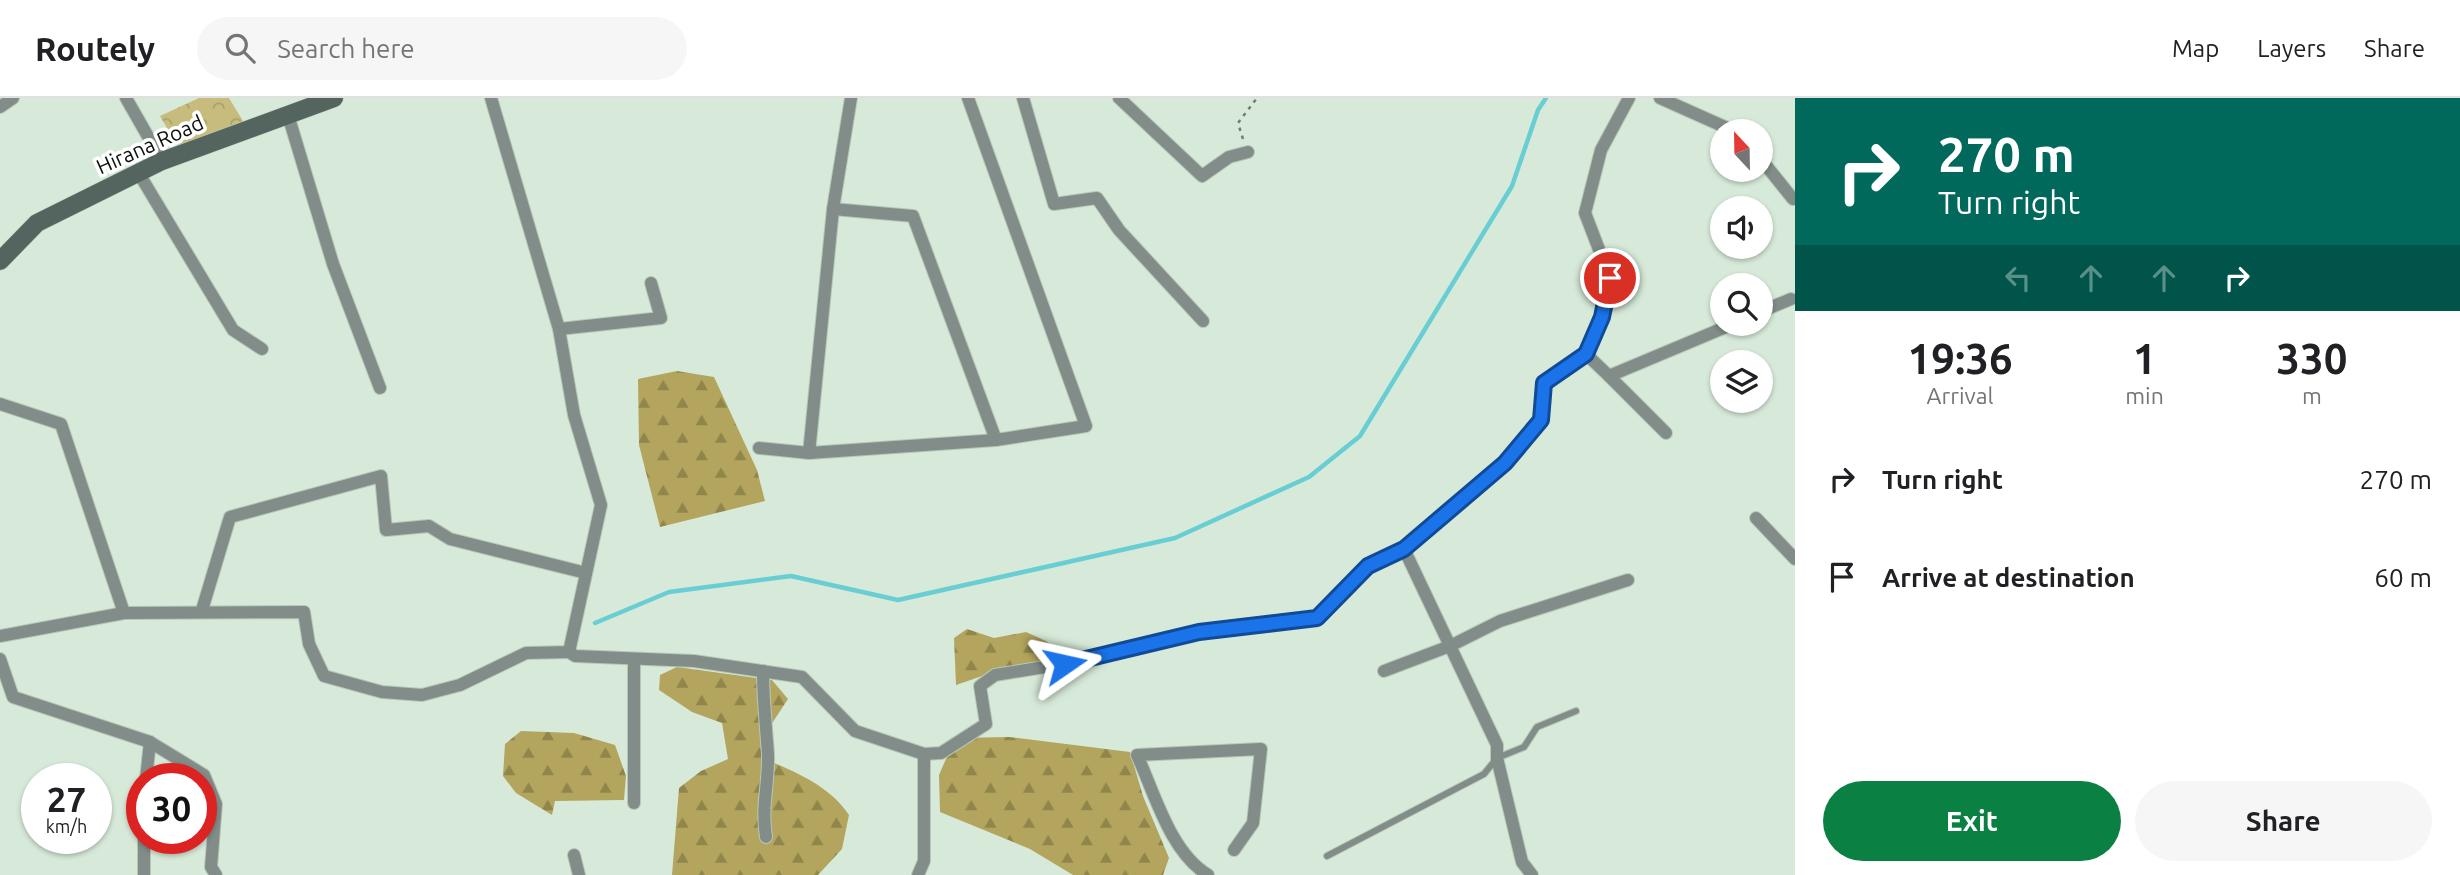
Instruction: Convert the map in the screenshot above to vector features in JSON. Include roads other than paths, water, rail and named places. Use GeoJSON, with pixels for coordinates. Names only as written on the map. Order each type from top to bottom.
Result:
{"type":"FeatureCollection","features":[{"type":"Feature","properties":{"kind":"street"},"geometry":{"type":"LineString","coordinates":[[0,107],[13,98]]}},
{"type":"Feature","properties":{"kind":"street"},"geometry":{"type":"LineString","coordinates":[[125,98],[162,161]]}},
{"type":"Feature","properties":{"kind":"street","name":"Hirana Road"},"geometry":{"type":"LineString","coordinates":[[0,261],[37,223],[138,172],[334,98]]}},
{"type":"Feature","properties":{"kind":"street"},"geometry":{"type":"LineString","coordinates":[[491,98],[559,329],[574,415],[601,505],[569,652]]}},
{"type":"Feature","properties":{"kind":"street"},"geometry":{"type":"LineString","coordinates":[[809,453],[833,209],[851,98]]}},
{"type":"Feature","properties":{"kind":"street"},"geometry":{"type":"LineString","coordinates":[[760,448],[809,453],[996,440],[1086,426],[968,98]]}},
{"type":"Feature","properties":{"kind":"street"},"geometry":{"type":"LineString","coordinates":[[1023,98],[1054,204],[1097,198],[1119,230],[1203,321]]}},
{"type":"Feature","properties":{"kind":"street"},"geometry":{"type":"LineString","coordinates":[[1119,98],[1202,176],[1229,157],[1248,152]]}},
{"type":"Feature","properties":{"kind":"street"},"geometry":{"type":"LineString","coordinates":[[0,635],[124,613],[202,610],[304,612],[309,644],[324,676],[382,692],[422,695],[460,685],[526,653],[569,652],[575,656],[694,661],[802,677],[855,731],[924,754],[941,753],[986,724],[979,687],[995,675],[1088,660],[1199,632],[1317,618],[1368,566],[1404,549],[1505,463],[1541,420],[1544,383],[1586,354],[1602,317],[1610,278],[1585,213],[1601,150],[1629,98]]}},
{"type":"Feature","properties":{"kind":"street"},"geometry":{"type":"LineString","coordinates":[[1660,98],[1710,120]]}},
{"type":"Feature","properties":{"kind":"street"},"geometry":{"type":"LineString","coordinates":[[288,115],[333,264],[380,388]]}},
{"type":"Feature","properties":{"kind":"street"},"geometry":{"type":"LineString","coordinates":[[138,172],[233,330],[262,349]]}},
{"type":"Feature","properties":{"kind":"street"},"geometry":{"type":"LineString","coordinates":[[1773,174],[1793,199]]}},
{"type":"Feature","properties":{"kind":"street"},"geometry":{"type":"LineString","coordinates":[[833,209],[913,216],[996,440]]}},
{"type":"Feature","properties":{"kind":"street"},"geometry":{"type":"LineString","coordinates":[[559,329],[661,317],[651,282]]}},
{"type":"Feature","properties":{"kind":"street"},"geometry":{"type":"LineString","coordinates":[[1773,307],[1791,299]]}},
{"type":"Feature","properties":{"kind":"street"},"geometry":{"type":"LineString","coordinates":[[1609,376],[1710,334]]}},
{"type":"Feature","properties":{"kind":"street"},"geometry":{"type":"LineString","coordinates":[[1586,354],[1666,433]]}},
{"type":"Feature","properties":{"kind":"street"},"geometry":{"type":"LineString","coordinates":[[0,404],[61,424],[124,613]]}},
{"type":"Feature","properties":{"kind":"street"},"geometry":{"type":"LineString","coordinates":[[202,610],[230,517],[381,476],[386,530],[429,526],[450,540],[586,573]]}},
{"type":"Feature","properties":{"kind":"street"},"geometry":{"type":"LineString","coordinates":[[1756,519],[1795,559]]}},
{"type":"Feature","properties":{"kind":"street"},"geometry":{"type":"LineString","coordinates":[[1404,549],[1497,745],[1497,758],[1522,862],[1532,875]]}},
{"type":"Feature","properties":{"kind":"street"},"geometry":{"type":"LineString","coordinates":[[1384,671],[1450,646],[1500,621],[1628,580]]}},
{"type":"Feature","properties":{"kind":"street"},"geometry":{"type":"LineString","coordinates":[[0,659],[13,697],[150,742],[204,775],[216,804],[211,867],[216,875]]}},
{"type":"Feature","properties":{"kind":"street"},"geometry":{"type":"LineString","coordinates":[[634,659],[634,803]]}},
{"type":"Feature","properties":{"kind":"street"},"geometry":{"type":"LineString","coordinates":[[762,671],[763,722],[768,755],[762,810],[766,837]]}},
{"type":"Feature","properties":{"kind":"street"},"geometry":{"type":"LineString","coordinates":[[148,763],[150,742]]}},
{"type":"Feature","properties":{"kind":"street"},"geometry":{"type":"LineString","coordinates":[[1208,875],[1197,868],[1179,847],[1137,755],[1261,749],[1253,823],[1234,850]]}},
{"type":"Feature","properties":{"kind":"street"},"geometry":{"type":"LineString","coordinates":[[918,875],[924,861],[924,754]]}},
{"type":"Feature","properties":{"kind":"street"},"geometry":{"type":"LineString","coordinates":[[144,854],[144,875]]}},
{"type":"Feature","properties":{"kind":"street"},"geometry":{"type":"LineString","coordinates":[[574,855],[579,875]]}},
{"type":"Feature","properties":{"kind":"lane"},"geometry":{"type":"LineString","coordinates":[[1327,856],[1485,774],[1497,758],[1524,747],[1537,727],[1576,711]]}},
{"type":"Feature","properties":{"kind":"waterway"},"geometry":{"type":"LineString","coordinates":[[595,623],[669,592],[791,576],[898,600],[1175,538],[1309,477],[1360,436],[1512,186],[1538,110],[1546,98]]}}]}
